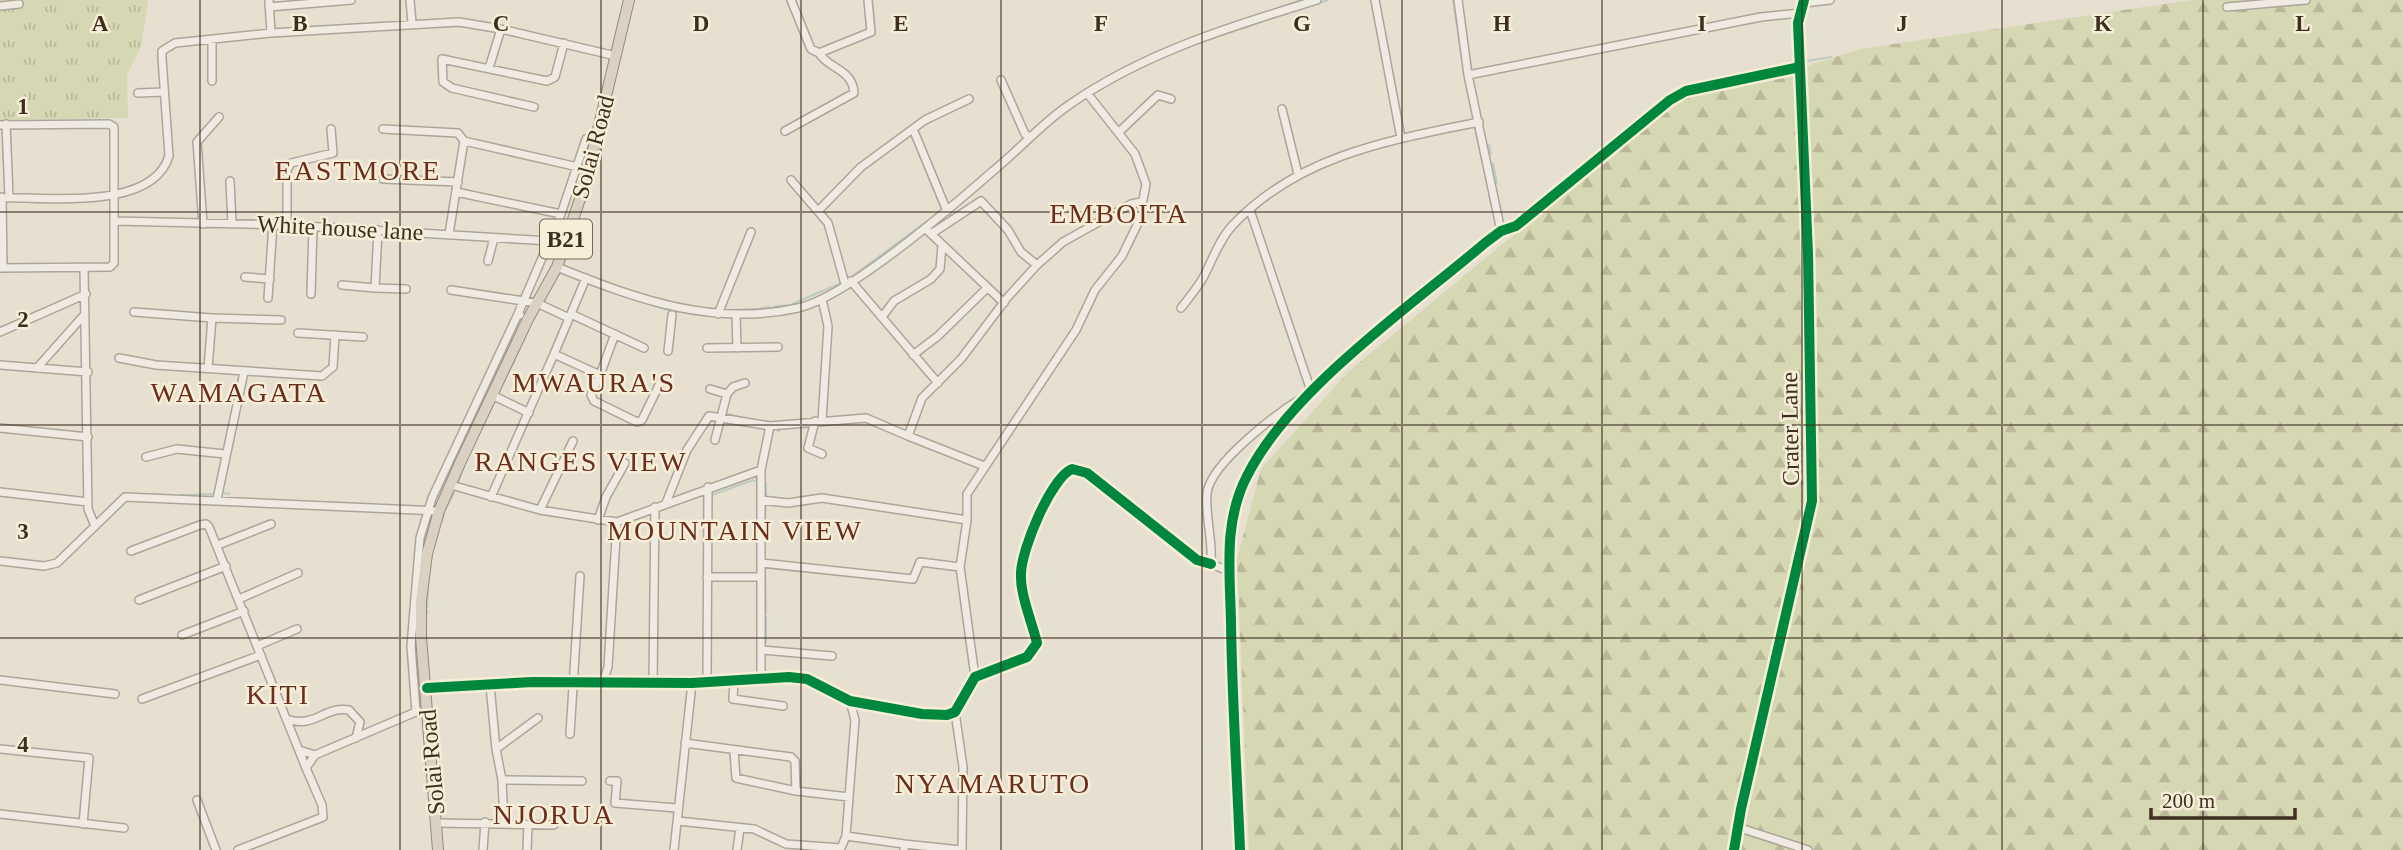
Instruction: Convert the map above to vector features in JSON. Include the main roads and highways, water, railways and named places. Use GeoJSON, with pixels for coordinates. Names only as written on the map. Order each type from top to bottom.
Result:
{"type":"FeatureCollection","features":[{"type":"Feature","properties":{"kind":"highway","name":"Solai Road"},"geometry":{"type":"LineString","coordinates":[[438,850],[437,823],[421,710],[427,688],[421,601],[434,511],[451,485],[528,319],[557,267],[585,184],[629,0]]}},
{"type":"Feature","properties":{"kind":"waterway"},"geometry":{"type":"LineString","coordinates":[[1273,10],[1301,0]]}},
{"type":"Feature","properties":{"kind":"waterway"},"geometry":{"type":"LineString","coordinates":[[1319,3],[1328,0]]}},
{"type":"Feature","properties":{"kind":"waterway"},"geometry":{"type":"LineString","coordinates":[[1453,0],[1457,27]]}},
{"type":"Feature","properties":{"kind":"waterway"},"geometry":{"type":"LineString","coordinates":[[1292,12],[1314,5]]}},
{"type":"Feature","properties":{"kind":"waterway"},"geometry":{"type":"LineString","coordinates":[[265,6],[267,16]]}},
{"type":"Feature","properties":{"kind":"waterway"},"geometry":{"type":"LineString","coordinates":[[1269,19],[1287,14]]}},
{"type":"Feature","properties":{"kind":"waterway"},"geometry":{"type":"LineString","coordinates":[[1241,29],[1264,21]]}},
{"type":"Feature","properties":{"kind":"waterway"},"geometry":{"type":"LineString","coordinates":[[1222,35],[1235,31]]}},
{"type":"Feature","properties":{"kind":"waterway"},"geometry":{"type":"LineString","coordinates":[[1458,34],[1465,75]]}},
{"type":"Feature","properties":{"kind":"waterway"},"geometry":{"type":"LineString","coordinates":[[1184,48],[1217,37]]}},
{"type":"Feature","properties":{"kind":"waterway"},"geometry":{"type":"LineString","coordinates":[[1142,59],[1172,46]]}},
{"type":"Feature","properties":{"kind":"waterway"},"geometry":{"type":"LineString","coordinates":[[1801,62],[1831,57]]}},
{"type":"Feature","properties":{"kind":"waterway"},"geometry":{"type":"LineString","coordinates":[[1796,70],[1798,125]]}},
{"type":"Feature","properties":{"kind":"waterway"},"geometry":{"type":"LineString","coordinates":[[1094,93],[1110,84]]}},
{"type":"Feature","properties":{"kind":"waterway"},"geometry":{"type":"LineString","coordinates":[[1029,133],[1059,107],[1091,86]]}},
{"type":"Feature","properties":{"kind":"waterway"},"geometry":{"type":"LineString","coordinates":[[1467,87],[1473,117]]}},
{"type":"Feature","properties":{"kind":"waterway"},"geometry":{"type":"LineString","coordinates":[[1475,128],[1483,165]]}},
{"type":"Feature","properties":{"kind":"waterway"},"geometry":{"type":"LineString","coordinates":[[1798,131],[1800,221]]}},
{"type":"Feature","properties":{"kind":"waterway"},"geometry":{"type":"LineString","coordinates":[[1010,151],[1025,137]]}},
{"type":"Feature","properties":{"kind":"waterway"},"geometry":{"type":"LineString","coordinates":[[1489,145],[1491,154]]}},
{"type":"Feature","properties":{"kind":"waterway"},"geometry":{"type":"LineString","coordinates":[[989,170],[1006,154]]}},
{"type":"Feature","properties":{"kind":"waterway"},"geometry":{"type":"LineString","coordinates":[[1493,163],[1497,183]]}},
{"type":"Feature","properties":{"kind":"waterway"},"geometry":{"type":"LineString","coordinates":[[1485,172],[1491,204]]}},
{"type":"Feature","properties":{"kind":"waterway"},"geometry":{"type":"LineString","coordinates":[[955,208],[993,176]]}},
{"type":"Feature","properties":{"kind":"waterway"},"geometry":{"type":"LineString","coordinates":[[847,280],[941,211]]}},
{"type":"Feature","properties":{"kind":"waterway"},"geometry":{"type":"LineString","coordinates":[[582,273],[588,275]]}},
{"type":"Feature","properties":{"kind":"waterway"},"geometry":{"type":"LineString","coordinates":[[590,276],[601,280]]}},
{"type":"Feature","properties":{"kind":"waterway"},"geometry":{"type":"LineString","coordinates":[[792,304],[841,283]]}},
{"type":"Feature","properties":{"kind":"waterway"},"geometry":{"type":"LineString","coordinates":[[620,295],[671,311],[730,317]]}},
{"type":"Feature","properties":{"kind":"waterway"},"geometry":{"type":"LineString","coordinates":[[674,303],[699,307]]}},
{"type":"Feature","properties":{"kind":"waterway"},"geometry":{"type":"LineString","coordinates":[[774,307],[786,305]]}},
{"type":"Feature","properties":{"kind":"waterway"},"geometry":{"type":"LineString","coordinates":[[761,308],[769,307]]}},
{"type":"Feature","properties":{"kind":"waterway"},"geometry":{"type":"LineString","coordinates":[[732,310],[756,309]]}},
{"type":"Feature","properties":{"kind":"waterway"},"geometry":{"type":"LineString","coordinates":[[524,341],[528,330]]}},
{"type":"Feature","properties":{"kind":"waterway"},"geometry":{"type":"LineString","coordinates":[[518,353],[520,348]]}},
{"type":"Feature","properties":{"kind":"waterway"},"geometry":{"type":"LineString","coordinates":[[512,365],[515,360]]}},
{"type":"Feature","properties":{"kind":"waterway"},"geometry":{"type":"LineString","coordinates":[[724,413],[752,420]]}},
{"type":"Feature","properties":{"kind":"waterway"},"geometry":{"type":"LineString","coordinates":[[458,482],[462,472]]}},
{"type":"Feature","properties":{"kind":"waterway"},"geometry":{"type":"LineString","coordinates":[[712,495],[753,480],[757,482]]}},
{"type":"Feature","properties":{"kind":"waterway"},"geometry":{"type":"LineString","coordinates":[[766,483],[766,498]]}},
{"type":"Feature","properties":{"kind":"waterway"},"geometry":{"type":"LineString","coordinates":[[222,493],[229,494]]}},
{"type":"Feature","properties":{"kind":"waterway"},"geometry":{"type":"LineString","coordinates":[[446,508],[454,493]]}},
{"type":"Feature","properties":{"kind":"waterway"},"geometry":{"type":"LineString","coordinates":[[181,495],[212,494]]}},
{"type":"Feature","properties":{"kind":"waterway"},"geometry":{"type":"LineString","coordinates":[[765,517],[766,505]]}},
{"type":"Feature","properties":{"kind":"waterway"},"geometry":{"type":"LineString","coordinates":[[543,514],[572,519]]}},
{"type":"Feature","properties":{"kind":"waterway"},"geometry":{"type":"LineString","coordinates":[[440,525],[444,515]]}},
{"type":"Feature","properties":{"kind":"waterway"},"geometry":{"type":"LineString","coordinates":[[765,520],[765,528]]}},
{"type":"Feature","properties":{"kind":"waterway"},"geometry":{"type":"LineString","coordinates":[[764,544],[765,533]]}},
{"type":"Feature","properties":{"kind":"waterway"},"geometry":{"type":"LineString","coordinates":[[765,549],[765,560]]}},
{"type":"Feature","properties":{"kind":"waterway"},"geometry":{"type":"LineString","coordinates":[[765,566],[766,613]]}},
{"type":"Feature","properties":{"kind":"waterway"},"geometry":{"type":"LineString","coordinates":[[427,607],[428,588]]}},
{"type":"Feature","properties":{"kind":"waterway"},"geometry":{"type":"LineString","coordinates":[[426,621],[427,611]]}},
{"type":"Feature","properties":{"kind":"waterway"},"geometry":{"type":"LineString","coordinates":[[766,617],[766,642]]}},
{"type":"Feature","properties":{"kind":"waterway"},"geometry":{"type":"LineString","coordinates":[[765,654],[765,675],[777,674]]}},
{"type":"Feature","properties":{"kind":"waterway"},"geometry":{"type":"LineString","coordinates":[[747,676],[756,675]]}},
{"type":"Feature","properties":{"kind":"waterway"},"geometry":{"type":"LineString","coordinates":[[710,678],[727,677]]}},
{"type":"Feature","properties":{"kind":"waterway"},"geometry":{"type":"LineString","coordinates":[[691,679],[703,678]]}},
{"type":"Feature","properties":{"kind":"waterway"},"geometry":{"type":"LineString","coordinates":[[429,679],[431,684],[443,683]]}},
{"type":"Feature","properties":{"kind":"waterway"},"geometry":{"type":"LineString","coordinates":[[448,683],[496,681]]}},
{"type":"Feature","properties":{"kind":"waterway"},"geometry":{"type":"LineString","coordinates":[[799,681],[847,705]]}},
{"type":"Feature","properties":{"kind":"waterway"},"geometry":{"type":"LineString","coordinates":[[521,686],[534,686]]}},
{"type":"Feature","properties":{"kind":"waterway"},"geometry":{"type":"LineString","coordinates":[[856,708],[896,714]]}},
{"type":"Feature","properties":{"kind":"waterway"},"geometry":{"type":"LineString","coordinates":[[902,715],[919,717]]}},
{"type":"Feature","properties":{"kind":"waterway"},"geometry":{"type":"LineString","coordinates":[[926,718],[934,718]]}},
{"type":"Feature","properties":{"kind":"district","name":"EASTMORE"},"geometry":{"type":"Point","coordinates":[358,170]}},
{"type":"Feature","properties":{"kind":"district","name":"EMBOITA"},"geometry":{"type":"Point","coordinates":[1119,213]}},
{"type":"Feature","properties":{"kind":"district","name":"MWAURA'S"},"geometry":{"type":"Point","coordinates":[594,382]}},
{"type":"Feature","properties":{"kind":"district","name":"WAMAGATA"},"geometry":{"type":"Point","coordinates":[239,392]}},
{"type":"Feature","properties":{"kind":"district","name":"RANGES VIEW"},"geometry":{"type":"Point","coordinates":[581,461]}},
{"type":"Feature","properties":{"kind":"district","name":"MOUNTAIN VIEW"},"geometry":{"type":"Point","coordinates":[735,530]}},
{"type":"Feature","properties":{"kind":"district","name":"KITI"},"geometry":{"type":"Point","coordinates":[278,694]}},
{"type":"Feature","properties":{"kind":"district","name":"NYAMARUTO"},"geometry":{"type":"Point","coordinates":[993,783]}},
{"type":"Feature","properties":{"kind":"district","name":"NJORUA"},"geometry":{"type":"Point","coordinates":[554,814]}}]}
